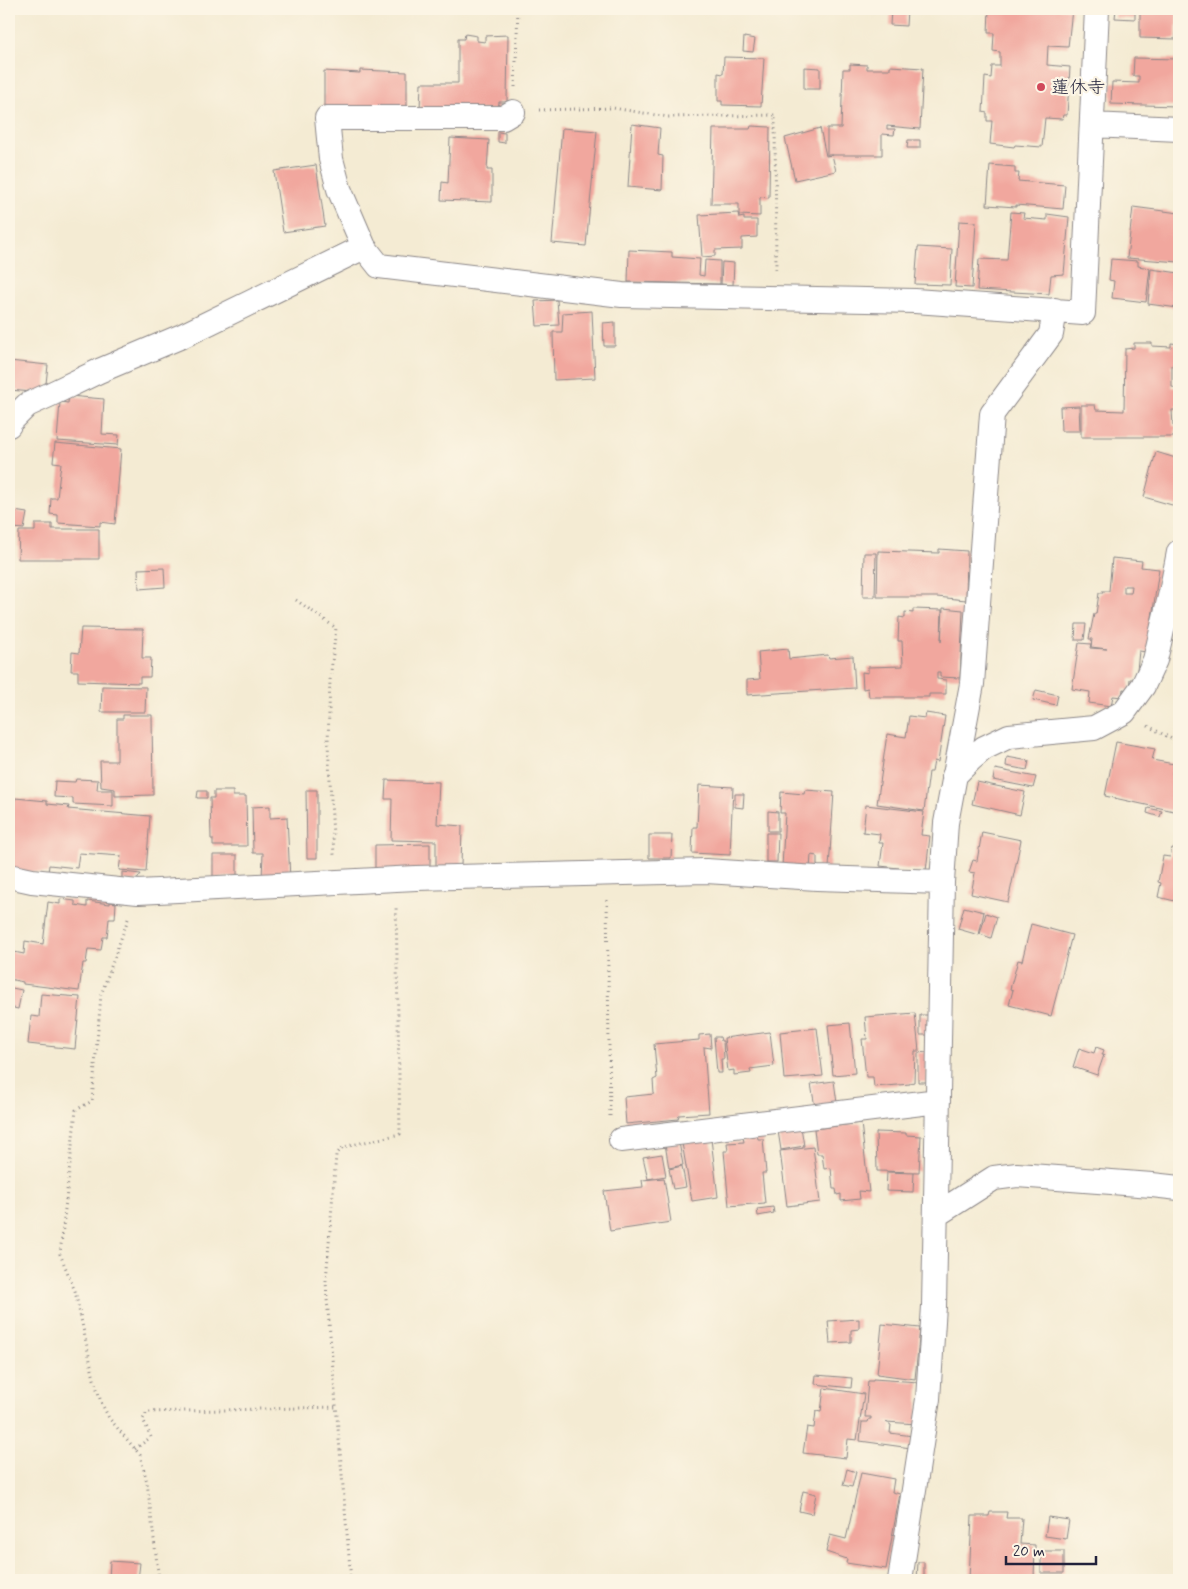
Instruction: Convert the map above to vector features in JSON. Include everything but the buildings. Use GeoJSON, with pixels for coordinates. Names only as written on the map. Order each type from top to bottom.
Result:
{"type":"FeatureCollection","features":[{"type":"Feature","properties":{"kind":"street"},"geometry":{"type":"LineString","coordinates":[[513,112],[503,118],[327,118],[331,159],[347,210],[364,247],[379,266],[622,296],[776,297],[916,301],[1055,310],[1083,314],[1097,9]]}},
{"type":"Feature","properties":{"kind":"street"},"geometry":{"type":"LineString","coordinates":[[1092,125],[1179,129]]}},
{"type":"Feature","properties":{"kind":"street"},"geometry":{"type":"LineString","coordinates":[[9,425],[27,406],[34,402],[99,370],[182,336],[364,247]]}},
{"type":"Feature","properties":{"kind":"street"},"geometry":{"type":"LineString","coordinates":[[900,1580],[928,1399],[934,1306],[942,882],[946,823],[972,684],[992,414],[1051,334],[1055,310]]}},
{"type":"Feature","properties":{"kind":"street"},"geometry":{"type":"LineString","coordinates":[[954,776],[984,748],[1010,736],[1094,728],[1124,712],[1143,686],[1155,660],[1179,552]]}},
{"type":"Feature","properties":{"kind":"street"},"geometry":{"type":"LineString","coordinates":[[9,876],[32,881],[138,892],[396,879],[706,871],[818,878],[942,882]]}},
{"type":"Feature","properties":{"kind":"street"},"geometry":{"type":"LineString","coordinates":[[622,1140],[938,1101]]}},
{"type":"Feature","properties":{"kind":"street"},"geometry":{"type":"LineString","coordinates":[[936,1215],[994,1178],[1017,1176],[1179,1188]]}},
{"type":"Feature","properties":{"kind":"path"},"geometry":{"type":"LineString","coordinates":[[518,9],[517,61],[513,112],[613,108],[668,117],[775,115],[776,297]]}},
{"type":"Feature","properties":{"kind":"path"},"geometry":{"type":"LineString","coordinates":[[296,600],[336,628],[330,680],[328,743],[335,882]]}},
{"type":"Feature","properties":{"kind":"path"},"geometry":{"type":"LineString","coordinates":[[1124,712],[1179,743]]}},
{"type":"Feature","properties":{"kind":"path"},"geometry":{"type":"LineString","coordinates":[[607,874],[610,1117]]}},
{"type":"Feature","properties":{"kind":"path"},"geometry":{"type":"LineString","coordinates":[[351,1580],[326,1281],[336,1155],[343,1147],[400,1134],[396,879]]}},
{"type":"Feature","properties":{"kind":"path"},"geometry":{"type":"LineString","coordinates":[[138,892],[102,996],[92,1101],[76,1110],[60,1254],[75,1292],[94,1379],[101,1402],[108,1418],[140,1456],[147,1482],[159,1580]]}},
{"type":"Feature","properties":{"kind":"path"},"geometry":{"type":"LineString","coordinates":[[135,1449],[151,1437],[143,1419],[148,1412],[337,1407]]}},
{"type":"Feature","properties":{"kind":"place","name":"蓮休寺"},"geometry":{"type":"Point","coordinates":[1041,87]}}]}
